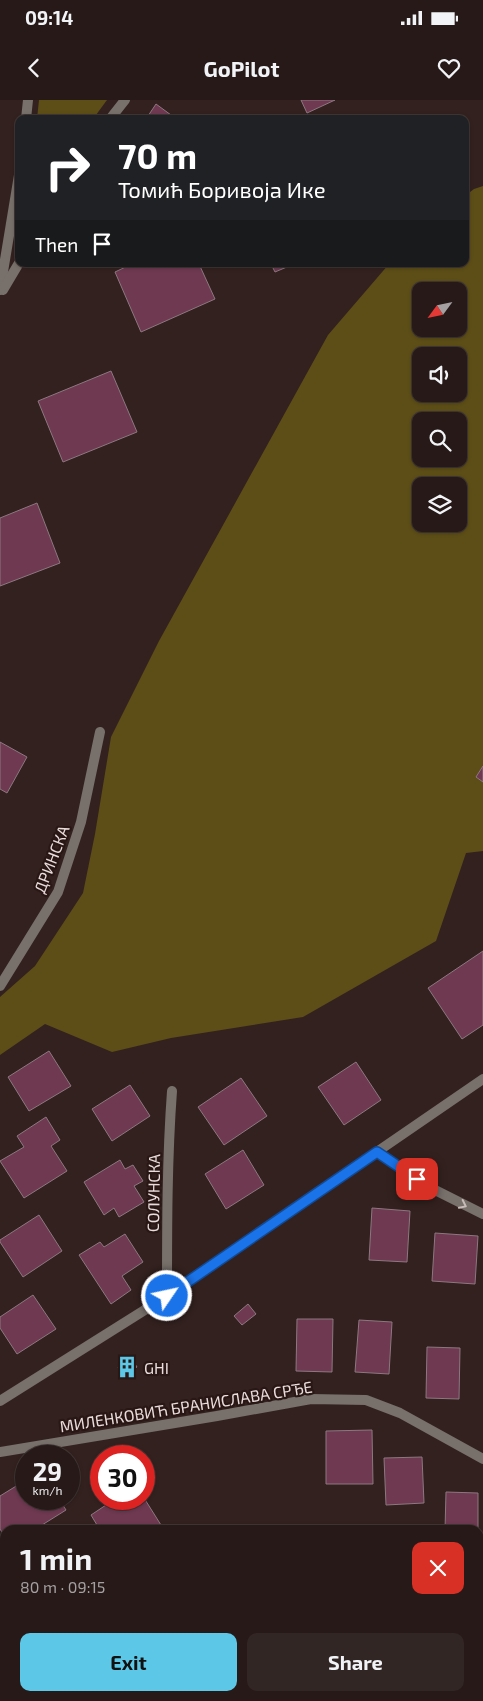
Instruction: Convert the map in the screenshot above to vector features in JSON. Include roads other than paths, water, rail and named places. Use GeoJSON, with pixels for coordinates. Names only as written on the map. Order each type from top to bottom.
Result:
{"type":"FeatureCollection","features":[{"type":"Feature","properties":{"kind":"street"},"geometry":{"type":"LineString","coordinates":[[26,115],[28,100]]}},
{"type":"Feature","properties":{"kind":"street"},"geometry":{"type":"LineString","coordinates":[[113,115],[125,100]]}},
{"type":"Feature","properties":{"kind":"street"},"geometry":{"type":"LineString","coordinates":[[0,290],[15,199]]}},
{"type":"Feature","properties":{"kind":"street"},"geometry":{"type":"LineString","coordinates":[[0,295],[17,267]]}},
{"type":"Feature","properties":{"kind":"street","name":"ДРИНСКА"},"geometry":{"type":"LineString","coordinates":[[0,986],[58,892],[81,822],[100,732]]}},
{"type":"Feature","properties":{"kind":"street"},"geometry":{"type":"LineString","coordinates":[[0,1401],[167,1296],[483,1079]]}},
{"type":"Feature","properties":{"kind":"street","name":"СОЛУНСКА"},"geometry":{"type":"LineString","coordinates":[[167,1296],[168,1138],[172,1091]]}},
{"type":"Feature","properties":{"kind":"street"},"geometry":{"type":"LineString","coordinates":[[377,1152],[431,1188],[483,1214]]}},
{"type":"Feature","properties":{"kind":"street","name":"МИЛЕНКОВИЋ БРАНИСЛАВА СРЂЕ"},"geometry":{"type":"LineString","coordinates":[[0,1452],[217,1416],[312,1398],[366,1400],[400,1412],[483,1459]]}},
{"type":"Feature","properties":{"kind":"place","name":"GHI"},"geometry":{"type":"Point","coordinates":[127,1367]}}]}
